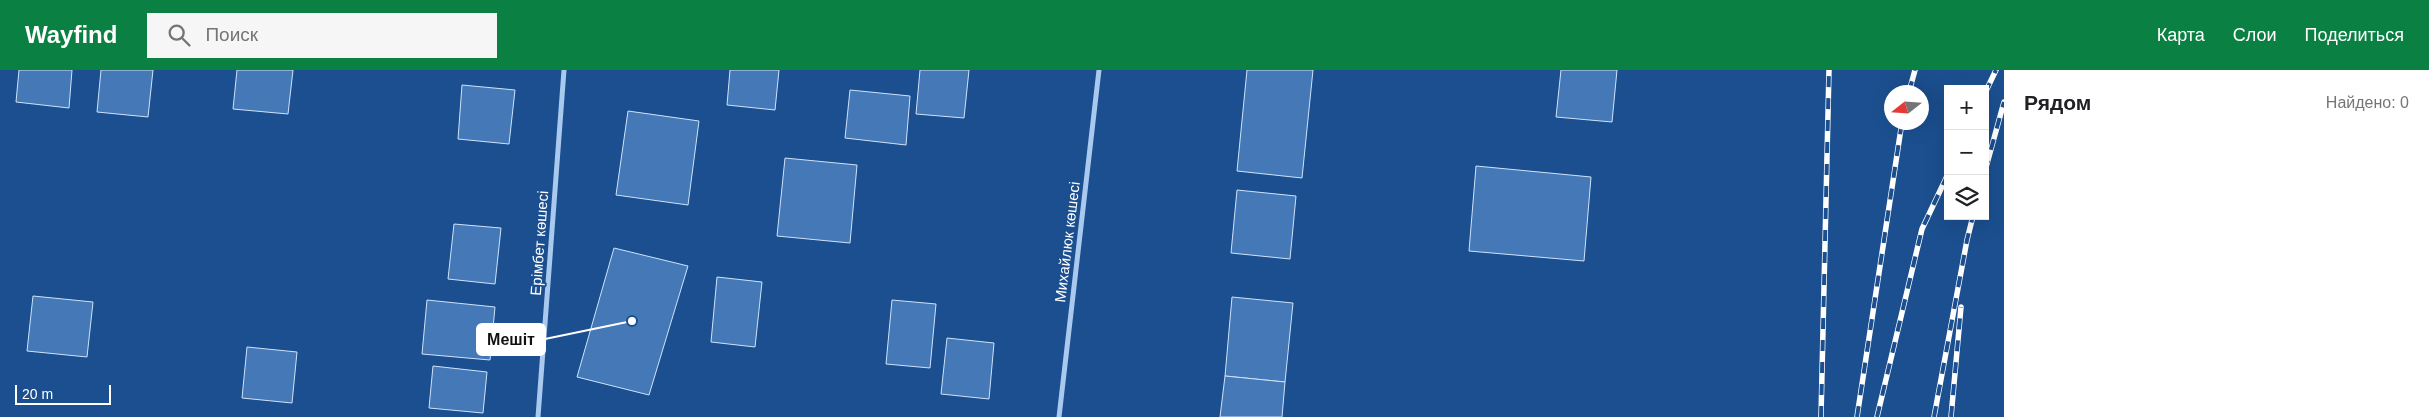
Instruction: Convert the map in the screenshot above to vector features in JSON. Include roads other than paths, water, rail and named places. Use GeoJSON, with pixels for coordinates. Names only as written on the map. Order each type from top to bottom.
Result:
{"type":"FeatureCollection","features":[{"type":"Feature","properties":{"kind":"street","name":"Ерімбет көшесі"},"geometry":{"type":"LineString","coordinates":[[538,417],[564,70]]}},
{"type":"Feature","properties":{"kind":"street","name":"Михайлюк көшесі"},"geometry":{"type":"LineString","coordinates":[[1059,417],[1099,70]]}},
{"type":"Feature","properties":{"kind":"railway"},"geometry":{"type":"LineString","coordinates":[[1821,417],[1829,70]]}},
{"type":"Feature","properties":{"kind":"railway"},"geometry":{"type":"LineString","coordinates":[[1911,85],[1915,70]]}},
{"type":"Feature","properties":{"kind":"railway"},"geometry":{"type":"LineString","coordinates":[[1989,85],[1996,70]]}},
{"type":"Feature","properties":{"kind":"railway"},"geometry":{"type":"LineString","coordinates":[[1989,156],[2004,102]]}},
{"type":"Feature","properties":{"kind":"railway"},"geometry":{"type":"LineString","coordinates":[[1857,417],[1901,130]]}},
{"type":"Feature","properties":{"kind":"railway"},"geometry":{"type":"LineString","coordinates":[[1877,417],[1922,229],[1948,175]]}},
{"type":"Feature","properties":{"kind":"railway"},"geometry":{"type":"LineString","coordinates":[[1934,417],[1972,220]]}},
{"type":"Feature","properties":{"kind":"railway"},"geometry":{"type":"LineString","coordinates":[[1951,417],[1961,307]]}},
{"type":"Feature","properties":{"kind":"place","name":"Мешіт"},"geometry":{"type":"Point","coordinates":[632,321]}}]}
